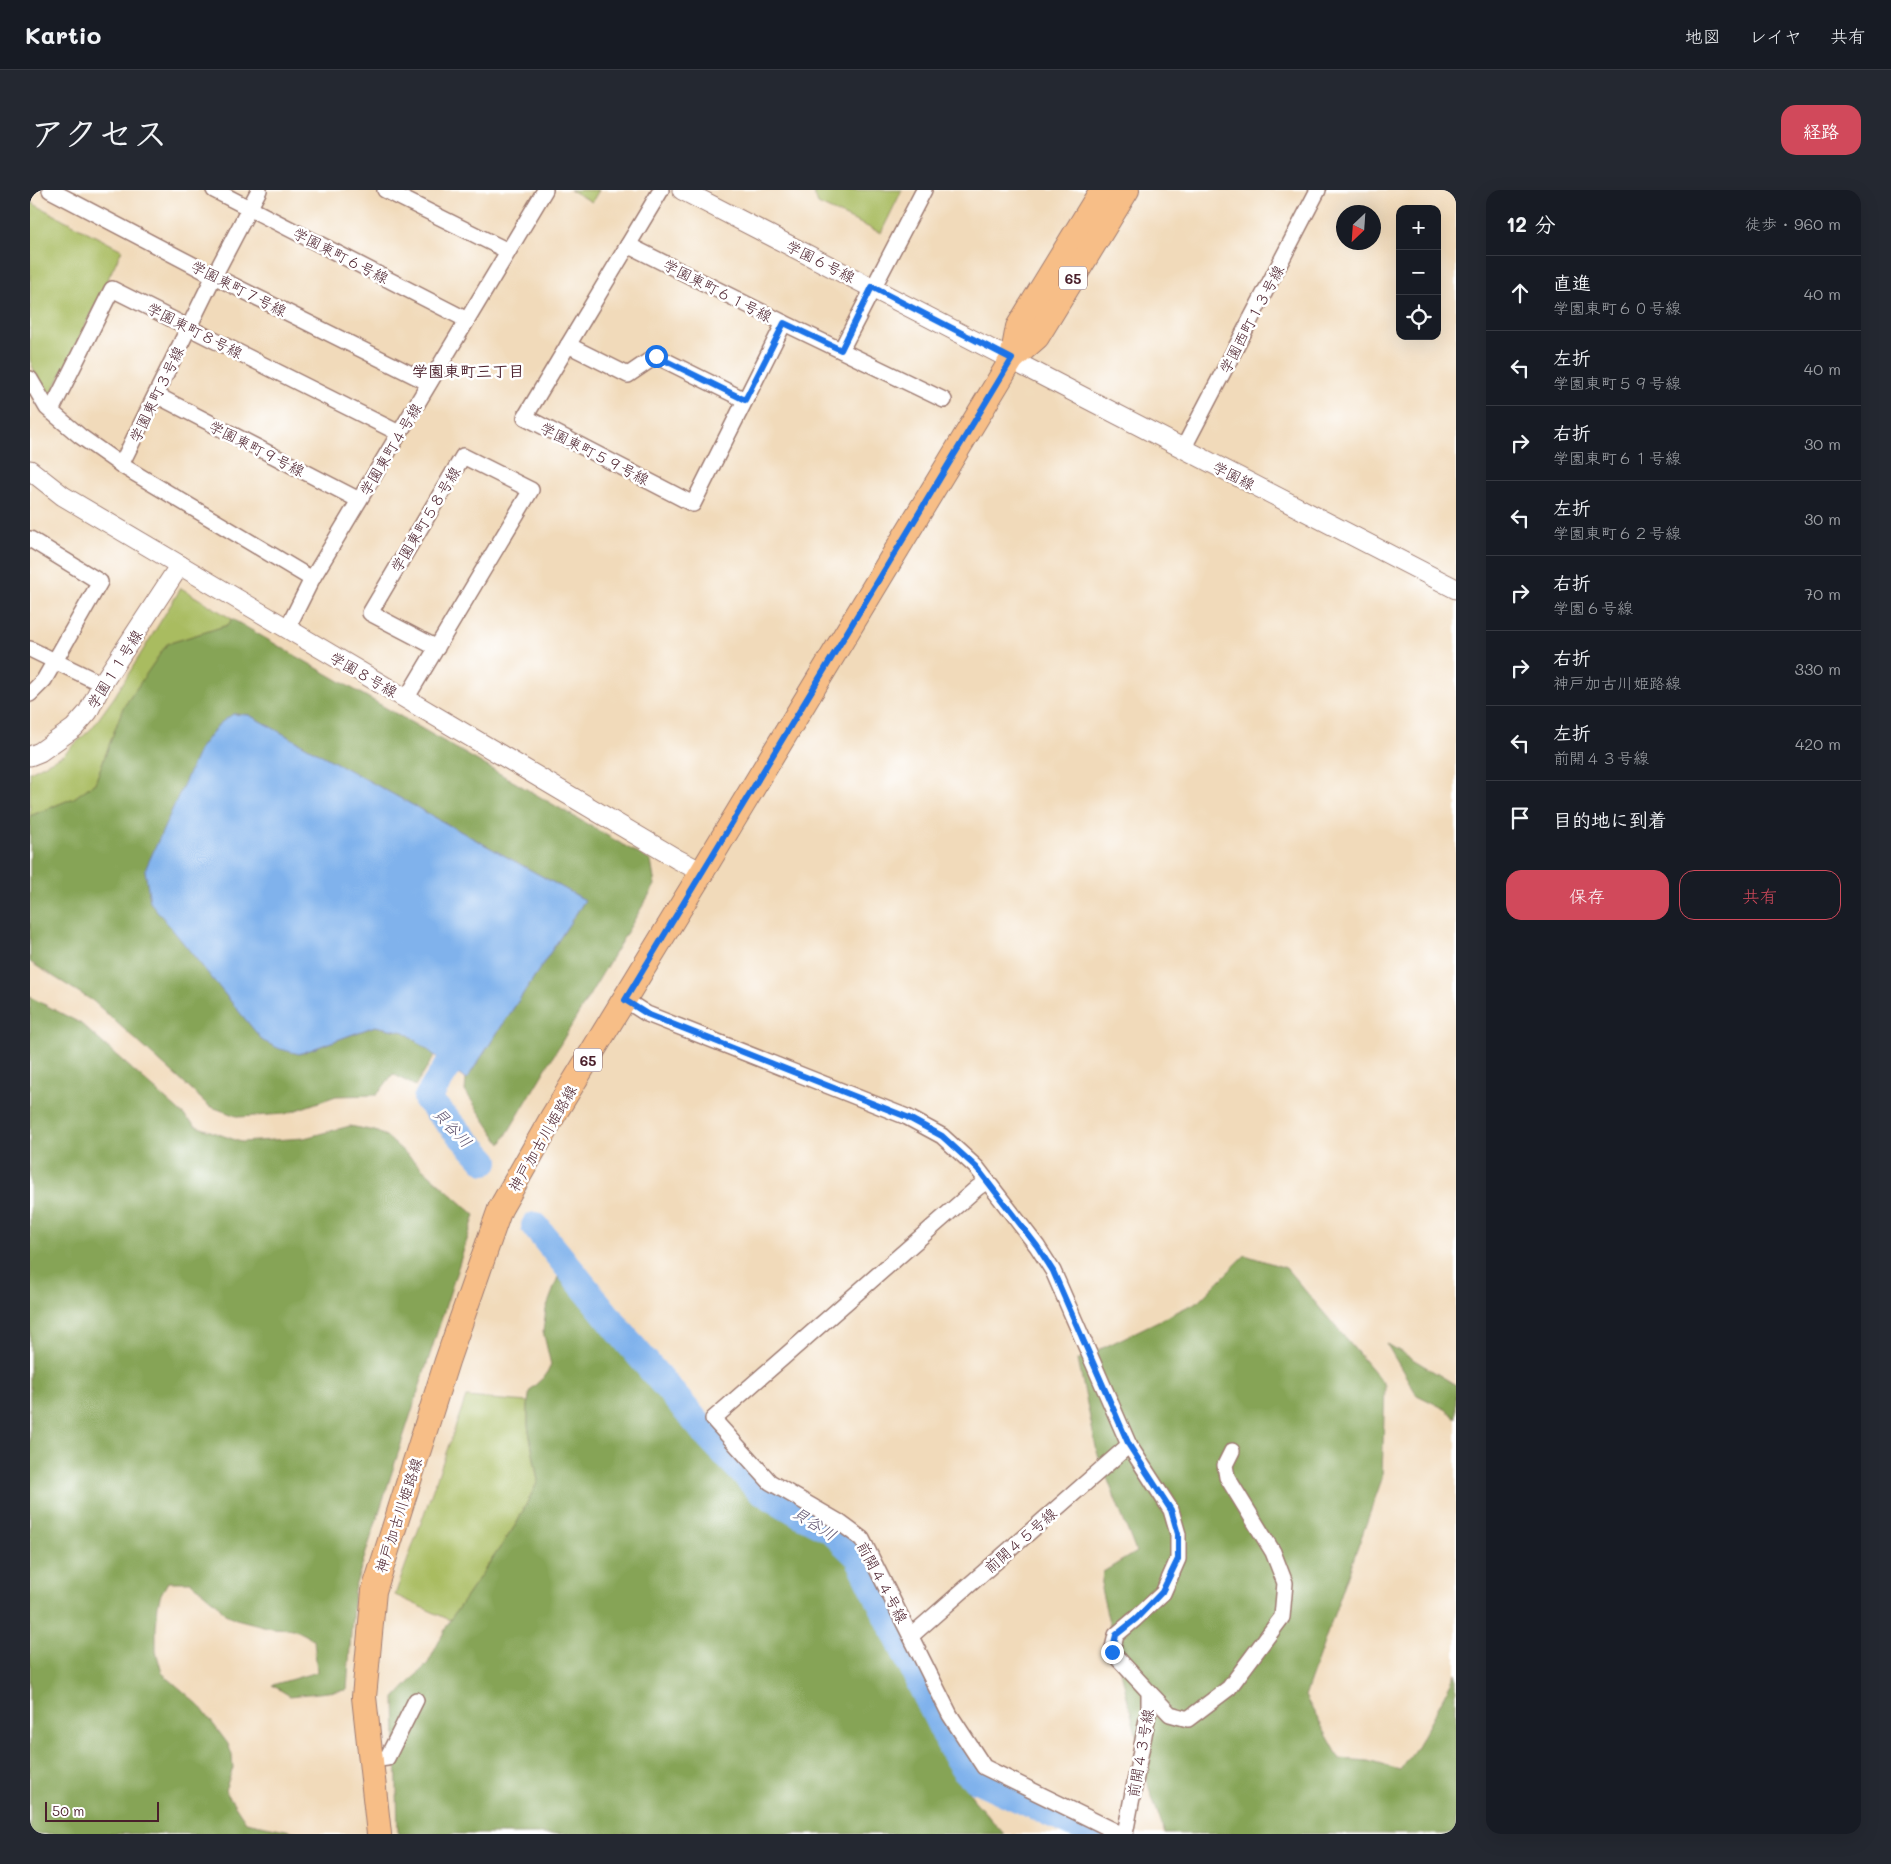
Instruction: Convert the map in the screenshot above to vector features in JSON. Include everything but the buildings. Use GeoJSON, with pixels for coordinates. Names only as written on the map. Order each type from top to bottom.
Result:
{"type":"FeatureCollection","features":[{"type":"Feature","properties":{"kind":"main road","name":"神戸加古川姫路線"},"geometry":{"type":"LineString","coordinates":[[1012,359],[1018,327],[1102,190]]}},
{"type":"Feature","properties":{"kind":"main road","name":"神戸加古川姫路線"},"geometry":{"type":"LineString","coordinates":[[379,1834],[364,1697],[374,1591],[447,1361],[500,1209],[553,1116],[1012,359],[1037,337],[1127,190]]}},
{"type":"Feature","properties":{"kind":"street","name":"学園東町７号線"},"geometry":{"type":"LineString","coordinates":[[50,190],[214,276],[429,383]]}},
{"type":"Feature","properties":{"kind":"street","name":"学園東町６号線"},"geometry":{"type":"LineString","coordinates":[[214,190],[467,320]]}},
{"type":"Feature","properties":{"kind":"street","name":"学園東町３号線"},"geometry":{"type":"LineString","coordinates":[[121,465],[214,276],[259,190]]}},
{"type":"Feature","properties":{"kind":"street"},"geometry":{"type":"LineString","coordinates":[[385,190],[508,251]]}},
{"type":"Feature","properties":{"kind":"street","name":"学園東町４号線"},"geometry":{"type":"LineString","coordinates":[[287,629],[312,579],[545,190]]}},
{"type":"Feature","properties":{"kind":"street","name":"学園東町５９号線"},"geometry":{"type":"LineString","coordinates":[[661,190],[525,417],[694,504],[784,323]]}},
{"type":"Feature","properties":{"kind":"street","name":"学園６号線"},"geometry":{"type":"LineString","coordinates":[[682,190],[1012,359]]}},
{"type":"Feature","properties":{"kind":"street"},"geometry":{"type":"LineString","coordinates":[[841,350],[924,190]]}},
{"type":"Feature","properties":{"kind":"street","name":"学園西町１３号線"},"geometry":{"type":"LineString","coordinates":[[1183,449],[1318,190]]}},
{"type":"Feature","properties":{"kind":"street","name":"学園東町６１号線"},"geometry":{"type":"LineString","coordinates":[[628,244],[841,350],[921,398],[944,400]]}},
{"type":"Feature","properties":{"kind":"street","name":"学園東町８号線"},"geometry":{"type":"LineString","coordinates":[[51,411],[112,289],[399,433]]}},
{"type":"Feature","properties":{"kind":"street"},"geometry":{"type":"LineString","coordinates":[[568,345],[628,375],[656,356],[745,400]]}},
{"type":"Feature","properties":{"kind":"street","name":"学園線"},"geometry":{"type":"LineString","coordinates":[[1012,359],[1456,589]]}},
{"type":"Feature","properties":{"kind":"street"},"geometry":{"type":"LineString","coordinates":[[30,379],[47,408],[80,436],[121,465],[312,579]]}},
{"type":"Feature","properties":{"kind":"street","name":"学園東町９号線"},"geometry":{"type":"LineString","coordinates":[[156,395],[359,500]]}},
{"type":"Feature","properties":{"kind":"street","name":"学園東町５８号線"},"geometry":{"type":"LineString","coordinates":[[406,699],[437,648],[531,490],[463,456],[370,613],[437,648]]}},
{"type":"Feature","properties":{"kind":"street","name":"学園８号線"},"geometry":{"type":"LineString","coordinates":[[30,470],[63,496],[702,872]]}},
{"type":"Feature","properties":{"kind":"street"},"geometry":{"type":"LineString","coordinates":[[30,539],[100,582],[44,680],[30,694]]}},
{"type":"Feature","properties":{"kind":"street","name":"学園１１号線"},"geometry":{"type":"LineString","coordinates":[[30,756],[40,752],[74,728],[88,712],[102,684],[180,565]]}},
{"type":"Feature","properties":{"kind":"street"},"geometry":{"type":"LineString","coordinates":[[30,649],[102,684]]}},
{"type":"Feature","properties":{"kind":"street","name":"前開４３号線"},"geometry":{"type":"LineString","coordinates":[[625,1000],[647,1014],[907,1117],[942,1136],[977,1168],[1037,1246],[1053,1271],[1129,1445],[1171,1510],[1178,1534],[1178,1559],[1162,1592],[1136,1619],[1116,1635],[1112,1652],[1149,1692],[1149,1709],[1125,1834]]}},
{"type":"Feature","properties":{"kind":"street","name":"前開４４号線"},"geometry":{"type":"LineString","coordinates":[[987,1181],[976,1188],[713,1419],[770,1482],[839,1522],[862,1539],[950,1715],[984,1767],[1121,1834]]}},
{"type":"Feature","properties":{"kind":"street","name":"前開４５号線"},"geometry":{"type":"LineString","coordinates":[[911,1636],[1129,1445]]}},
{"type":"Feature","properties":{"kind":"street"},"geometry":{"type":"LineString","coordinates":[[1149,1692],[1170,1714],[1188,1719],[1229,1688],[1282,1617],[1284,1583],[1274,1552],[1227,1478],[1225,1465],[1232,1451]]}},
{"type":"Feature","properties":{"kind":"street"},"geometry":{"type":"LineString","coordinates":[[371,1760],[387,1758],[416,1700]]}},
{"type":"Feature","properties":{"kind":"green space"},"geometry":{"type":"Polygon","coordinates":[[[570,190],[599,190],[592,202],[570,190]]]}},
{"type":"Feature","properties":{"kind":"green space"},"geometry":{"type":"Polygon","coordinates":[[[813,190],[902,190],[881,233],[818,204],[813,190]]]}},
{"type":"Feature","properties":{"kind":"green space"},"geometry":{"type":"Polygon","coordinates":[[[30,202],[122,250],[51,395],[35,373],[30,360],[30,202]]]}},
{"type":"Feature","properties":{"kind":"green space"},"geometry":{"type":"Polygon","coordinates":[[[181,588],[232,619],[228,625],[167,644],[123,708],[95,783],[74,798],[30,816],[30,772],[63,755],[92,728],[115,696],[181,588]]]}},
{"type":"Feature","properties":{"kind":"green space"},"geometry":{"type":"Polygon","coordinates":[[[232,619],[651,861],[655,885],[501,1144],[465,1091],[466,1080],[585,900],[249,715],[233,714],[299,1054],[375,1026],[405,1032],[435,1055],[415,1086],[393,1074],[377,1095],[336,1096],[285,1114],[239,1117],[209,1106],[93,1001],[30,962],[30,816],[74,798],[95,783],[123,708],[167,644],[228,625],[232,619]]]}},
{"type":"Feature","properties":{"kind":"green space"},"geometry":{"type":"Polygon","coordinates":[[[30,997],[80,1023],[196,1126],[241,1142],[304,1138],[350,1126],[375,1131],[386,1136],[475,1215],[354,1590],[347,1690],[290,1696],[272,1685],[317,1672],[314,1640],[293,1629],[271,1628],[236,1619],[225,1614],[217,1604],[191,1582],[168,1582],[161,1594],[158,1605],[156,1651],[162,1673],[199,1705],[228,1744],[232,1755],[233,1768],[225,1790],[246,1822],[306,1834],[30,1834],[30,997]]]}},
{"type":"Feature","properties":{"kind":"green space"},"geometry":{"type":"Polygon","coordinates":[[[1245,1255],[1286,1268],[1385,1385],[1382,1479],[1305,1696],[1340,1759],[1369,1761],[1400,1770],[1416,1748],[1456,1673],[1456,1834],[1165,1834],[1149,1788],[1101,1589],[1103,1572],[1136,1552],[1097,1452],[1078,1360],[1199,1301],[1245,1255]]]}},
{"type":"Feature","properties":{"kind":"green space"},"geometry":{"type":"Polygon","coordinates":[[[558,1277],[749,1495],[828,1536],[857,1568],[974,1800],[1004,1834],[398,1834],[395,1698],[428,1663],[450,1620],[517,1523],[538,1481],[528,1425],[528,1402],[530,1390],[546,1375],[551,1365],[543,1331],[546,1309],[558,1277]]]}},
{"type":"Feature","properties":{"kind":"green space"},"geometry":{"type":"Polygon","coordinates":[[[1386,1343],[1456,1385],[1456,1418],[1445,1409],[1417,1395],[1386,1343]]]}},
{"type":"Feature","properties":{"kind":"green space"},"geometry":{"type":"Polygon","coordinates":[[[466,1397],[528,1402],[528,1425],[538,1481],[517,1523],[450,1620],[395,1595],[466,1397]]]}},
{"type":"Feature","properties":{"kind":"water"},"geometry":{"type":"Polygon","coordinates":[[[233,714],[249,715],[585,900],[466,1080],[405,1032],[375,1026],[299,1054],[280,1049],[263,1041],[150,902],[145,870],[200,748],[219,724],[233,714]]]}},
{"type":"Feature","properties":{"kind":"waterway","name":"貝谷川"},"geometry":{"type":"LineString","coordinates":[[448,1066],[427,1099],[485,1161]]}},
{"type":"Feature","properties":{"kind":"waterway","name":"貝谷川"},"geometry":{"type":"LineString","coordinates":[[535,1226],[630,1344],[706,1433],[760,1490],[830,1529],[859,1557],[955,1754],[967,1772],[979,1780],[1096,1834]]}},
{"type":"Feature","properties":{"kind":"district","name":"学園東町三丁目"},"geometry":{"type":"Point","coordinates":[468,370]}},
{"type":"Feature","properties":{"kind":"route"},"geometry":{"type":"LineString","coordinates":[[656,356],[745,400],[784,323],[841,350],[872,287],[1012,359],[625,1000],[647,1014],[858,1096],[907,1117],[942,1136],[977,1168],[1037,1246],[1053,1271],[1129,1445],[1171,1510],[1178,1534],[1178,1559],[1162,1592],[1136,1619],[1116,1635],[1112,1652]]}}]}
